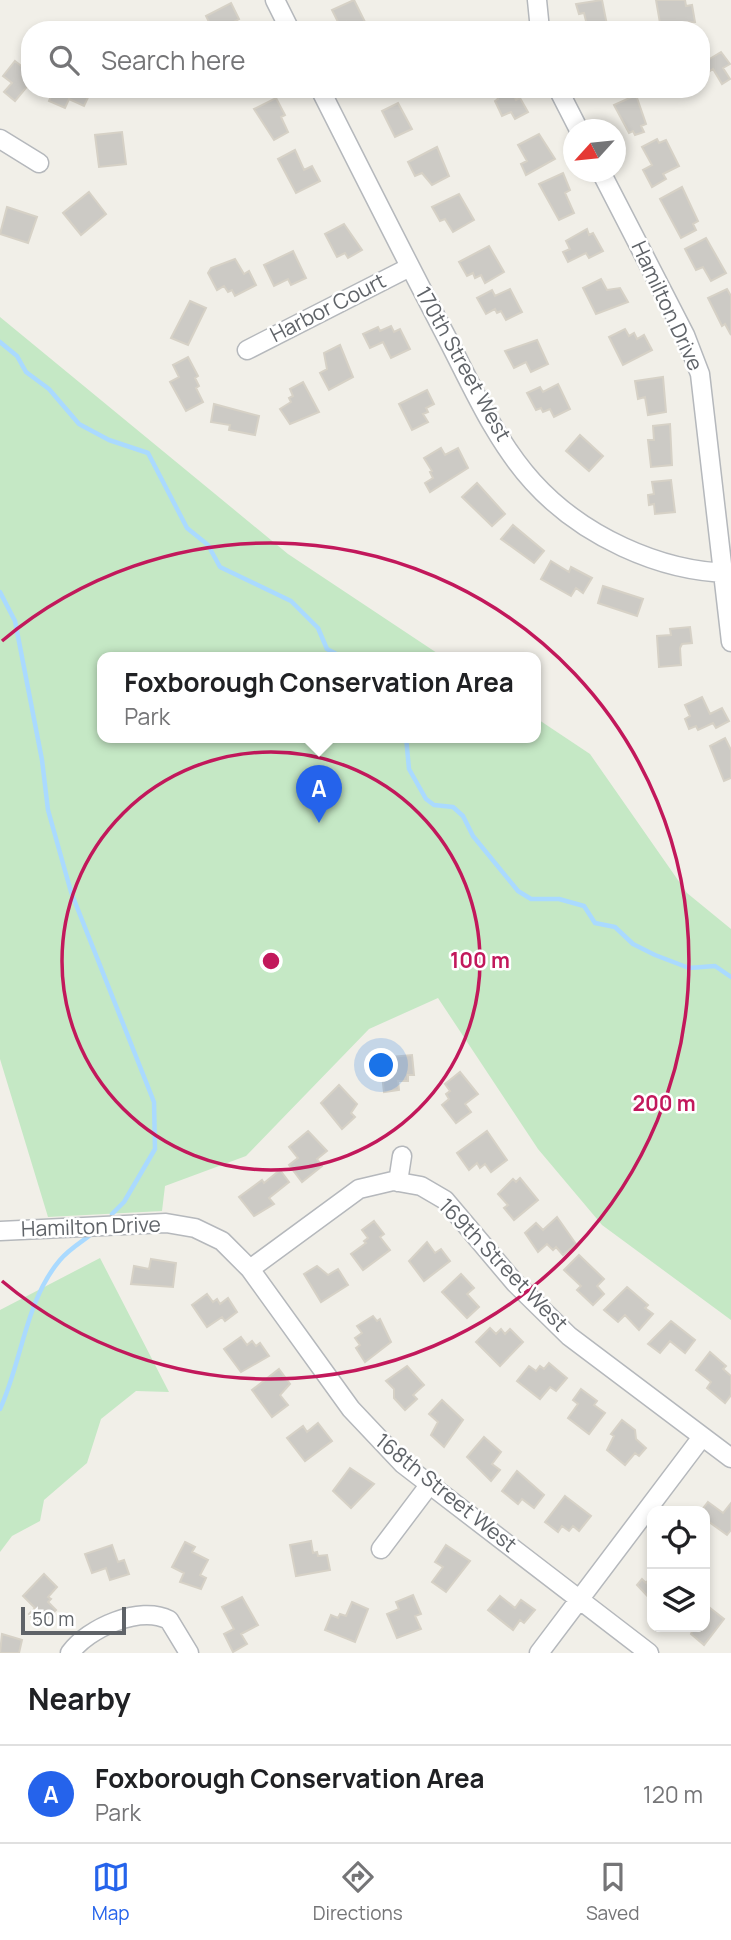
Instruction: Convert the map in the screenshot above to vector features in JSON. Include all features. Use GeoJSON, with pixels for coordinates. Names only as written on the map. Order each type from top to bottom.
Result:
{"type":"FeatureCollection","features":[{"type":"Feature","properties":{"kind":"street"},"geometry":{"type":"LineString","coordinates":[[275,0],[286,21]]}},
{"type":"Feature","properties":{"kind":"street"},"geometry":{"type":"LineString","coordinates":[[537,0],[539,21]]}},
{"type":"Feature","properties":{"kind":"street","name":"170th Street West"},"geometry":{"type":"LineString","coordinates":[[325,98],[494,429],[533,482],[566,512],[619,545],[689,569],[727,573]]}},
{"type":"Feature","properties":{"kind":"street"},"geometry":{"type":"LineString","coordinates":[[563,98],[573,119]]}},
{"type":"Feature","properties":{"kind":"street"},"geometry":{"type":"LineString","coordinates":[[0,139],[39,163]]}},
{"type":"Feature","properties":{"kind":"street","name":"Hamilton Drive"},"geometry":{"type":"LineString","coordinates":[[606,182],[685,335],[700,374],[727,573],[731,642]]}},
{"type":"Feature","properties":{"kind":"street","name":"Harbor Court"},"geometry":{"type":"LineString","coordinates":[[247,350],[410,267]]}},
{"type":"Feature","properties":{"kind":"street"},"geometry":{"type":"LineString","coordinates":[[398,1182],[402,1156]]}},
{"type":"Feature","properties":{"kind":"street","name":"169th Street West"},"geometry":{"type":"LineString","coordinates":[[250,1269],[344,1198],[373,1184],[398,1182],[421,1186],[445,1200],[515,1283],[552,1320],[731,1458]]}},
{"type":"Feature","properties":{"kind":"street","name":"Hamilton Drive"},"geometry":{"type":"LineString","coordinates":[[0,1231],[154,1223],[181,1225],[222,1241],[250,1269]]}},
{"type":"Feature","properties":{"kind":"street","name":"168th Street West"},"geometry":{"type":"LineString","coordinates":[[250,1269],[351,1409],[403,1464],[649,1653]]}},
{"type":"Feature","properties":{"kind":"street"},"geometry":{"type":"LineString","coordinates":[[539,1653],[702,1437]]}},
{"type":"Feature","properties":{"kind":"street"},"geometry":{"type":"LineString","coordinates":[[381,1549],[430,1484]]}},
{"type":"Feature","properties":{"kind":"street"},"geometry":{"type":"LineString","coordinates":[[70,1653],[88,1637],[127,1616],[141,1614],[169,1620],[189,1653]]}},
{"type":"Feature","properties":{"kind":"green space"},"geometry":{"type":"Polygon","coordinates":[[[0,317],[288,554],[435,652],[97,652],[97,743],[541,743],[541,721],[590,754],[687,893],[731,929],[731,1320],[602,1225],[538,1149],[438,998],[369,1029],[246,1156],[165,1186],[162,1211],[48,1217],[0,1059],[0,317]]]}},
{"type":"Feature","properties":{"kind":"green space"},"geometry":{"type":"Polygon","coordinates":[[[100,1258],[169,1392],[136,1391],[101,1419],[87,1463],[44,1500],[40,1521],[12,1536],[0,1552],[0,1310],[100,1258]]]}},
{"type":"Feature","properties":{"kind":"building"},"geometry":{"type":"Polygon","coordinates":[[[354,0],[364,21],[338,21],[332,10],[354,0]]]}},
{"type":"Feature","properties":{"kind":"building"},"geometry":{"type":"Polygon","coordinates":[[[602,0],[606,21],[586,21],[584,13],[579,14],[576,4],[602,0]]]}},
{"type":"Feature","properties":{"kind":"building"},"geometry":{"type":"Polygon","coordinates":[[[656,0],[685,0],[686,6],[692,5],[695,21],[660,21],[656,0]]]}},
{"type":"Feature","properties":{"kind":"building"},"geometry":{"type":"Polygon","coordinates":[[[231,3],[239,19],[208,21],[206,16],[231,3]]]}},
{"type":"Feature","properties":{"kind":"building"},"geometry":{"type":"Polygon","coordinates":[[[721,52],[730,64],[723,68],[730,79],[722,84],[713,69],[710,71],[710,59],[721,52]]]}},
{"type":"Feature","properties":{"kind":"building"},"geometry":{"type":"Polygon","coordinates":[[[15,61],[21,66],[21,94],[15,101],[4,92],[12,83],[3,76],[15,61]]]}},
{"type":"Feature","properties":{"kind":"building"},"geometry":{"type":"Polygon","coordinates":[[[50,98],[88,98],[84,106],[69,99],[65,108],[49,101],[50,98]]]}},
{"type":"Feature","properties":{"kind":"building"},"geometry":{"type":"Polygon","coordinates":[[[276,98],[285,115],[281,117],[288,132],[274,140],[254,109],[276,98]]]}},
{"type":"Feature","properties":{"kind":"building"},"geometry":{"type":"Polygon","coordinates":[[[520,98],[528,112],[515,119],[511,112],[502,116],[495,101],[520,98]]]}},
{"type":"Feature","properties":{"kind":"building"},"geometry":{"type":"Polygon","coordinates":[[[629,98],[637,98],[646,124],[641,126],[644,132],[635,135],[633,131],[629,133],[626,119],[622,119],[614,105],[629,98]]]}},
{"type":"Feature","properties":{"kind":"building"},"geometry":{"type":"Polygon","coordinates":[[[398,103],[412,129],[395,137],[382,111],[398,103]]]}},
{"type":"Feature","properties":{"kind":"building"},"geometry":{"type":"Polygon","coordinates":[[[122,132],[126,164],[99,167],[95,135],[122,132]]]}},
{"type":"Feature","properties":{"kind":"building"},"geometry":{"type":"Polygon","coordinates":[[[539,134],[555,159],[526,175],[521,164],[527,161],[518,145],[539,134]]]}},
{"type":"Feature","properties":{"kind":"building"},"geometry":{"type":"Polygon","coordinates":[[[657,139],[659,143],[666,140],[679,166],[663,174],[666,179],[652,187],[643,170],[652,165],[642,147],[657,139]]]}},
{"type":"Feature","properties":{"kind":"building"},"geometry":{"type":"Polygon","coordinates":[[[437,147],[449,176],[432,185],[422,173],[415,176],[408,162],[437,147]]]}},
{"type":"Feature","properties":{"kind":"building"},"geometry":{"type":"Polygon","coordinates":[[[295,150],[304,170],[312,166],[320,181],[296,193],[278,159],[295,150]]]}},
{"type":"Feature","properties":{"kind":"building"},"geometry":{"type":"Polygon","coordinates":[[[563,173],[563,182],[567,182],[570,190],[565,193],[574,213],[559,220],[539,184],[563,173]]]}},
{"type":"Feature","properties":{"kind":"building"},"geometry":{"type":"Polygon","coordinates":[[[682,187],[698,221],[693,224],[696,230],[681,238],[660,199],[682,187]]]}},
{"type":"Feature","properties":{"kind":"building"},"geometry":{"type":"Polygon","coordinates":[[[89,192],[106,214],[81,235],[63,213],[89,192]]]}},
{"type":"Feature","properties":{"kind":"building"},"geometry":{"type":"Polygon","coordinates":[[[459,194],[474,220],[453,232],[445,219],[440,221],[432,207],[459,194]]]}},
{"type":"Feature","properties":{"kind":"building"},"geometry":{"type":"Polygon","coordinates":[[[7,207],[37,217],[28,243],[0,234],[7,207]]]}},
{"type":"Feature","properties":{"kind":"building"},"geometry":{"type":"Polygon","coordinates":[[[344,224],[362,250],[348,258],[345,253],[337,257],[325,234],[344,224]]]}},
{"type":"Feature","properties":{"kind":"building"},"geometry":{"type":"Polygon","coordinates":[[[587,229],[589,235],[593,233],[603,251],[589,258],[586,253],[568,262],[563,252],[570,249],[566,241],[587,229]]]}},
{"type":"Feature","properties":{"kind":"building"},"geometry":{"type":"Polygon","coordinates":[[[706,238],[726,273],[711,281],[703,267],[696,270],[685,249],[706,238]]]}},
{"type":"Feature","properties":{"kind":"building"},"geometry":{"type":"Polygon","coordinates":[[[489,246],[504,272],[485,283],[481,275],[475,278],[473,273],[467,276],[459,262],[489,246]]]}},
{"type":"Feature","properties":{"kind":"building"},"geometry":{"type":"Polygon","coordinates":[[[293,251],[306,278],[291,285],[288,279],[274,286],[264,265],[293,251]]]}},
{"type":"Feature","properties":{"kind":"building"},"geometry":{"type":"Polygon","coordinates":[[[235,259],[244,274],[249,271],[256,285],[235,296],[232,290],[228,292],[224,286],[217,290],[208,273],[211,268],[235,259]]]}},
{"type":"Feature","properties":{"kind":"building"},"geometry":{"type":"Polygon","coordinates":[[[601,279],[607,290],[620,288],[628,302],[596,314],[583,288],[601,279]]]}},
{"type":"Feature","properties":{"kind":"building"},"geometry":{"type":"Polygon","coordinates":[[[510,289],[522,312],[506,320],[501,311],[497,313],[495,309],[486,314],[477,298],[492,290],[495,296],[510,289]]]}},
{"type":"Feature","properties":{"kind":"building"},"geometry":{"type":"Polygon","coordinates":[[[727,289],[731,296],[731,335],[725,324],[722,326],[708,298],[727,289]]]}},
{"type":"Feature","properties":{"kind":"building"},"geometry":{"type":"Polygon","coordinates":[[[190,301],[206,308],[188,345],[171,338],[190,301]]]}},
{"type":"Feature","properties":{"kind":"building"},"geometry":{"type":"Polygon","coordinates":[[[391,326],[394,332],[400,329],[410,349],[391,358],[383,342],[370,348],[363,334],[378,327],[380,331],[391,326]]]}},
{"type":"Feature","properties":{"kind":"building"},"geometry":{"type":"Polygon","coordinates":[[[625,329],[629,336],[634,333],[637,339],[644,335],[652,350],[623,365],[609,337],[625,329]]]}},
{"type":"Feature","properties":{"kind":"building"},"geometry":{"type":"Polygon","coordinates":[[[537,340],[548,364],[531,372],[526,362],[514,368],[505,351],[537,340]]]}},
{"type":"Feature","properties":{"kind":"building"},"geometry":{"type":"Polygon","coordinates":[[[340,345],[353,377],[329,390],[320,373],[327,369],[324,353],[340,345]]]}},
{"type":"Feature","properties":{"kind":"building"},"geometry":{"type":"Polygon","coordinates":[[[188,357],[198,376],[195,378],[199,386],[196,388],[203,402],[186,411],[170,382],[179,377],[173,365],[188,357]]]}},
{"type":"Feature","properties":{"kind":"building"},"geometry":{"type":"Polygon","coordinates":[[[663,377],[666,412],[648,415],[645,397],[638,399],[635,381],[663,377]]]}},
{"type":"Feature","properties":{"kind":"building"},"geometry":{"type":"Polygon","coordinates":[[[303,382],[319,412],[290,424],[280,409],[291,402],[289,398],[293,396],[290,389],[303,382]]]}},
{"type":"Feature","properties":{"kind":"building"},"geometry":{"type":"Polygon","coordinates":[[[558,384],[570,409],[554,417],[550,409],[543,412],[541,408],[536,410],[527,393],[540,387],[543,392],[558,384]]]}},
{"type":"Feature","properties":{"kind":"building"},"geometry":{"type":"Polygon","coordinates":[[[427,390],[434,404],[426,408],[428,412],[423,414],[428,422],[412,430],[399,404],[427,390]]]}},
{"type":"Feature","properties":{"kind":"building"},"geometry":{"type":"Polygon","coordinates":[[[214,404],[259,416],[255,435],[229,430],[230,425],[211,422],[214,404]]]}},
{"type":"Feature","properties":{"kind":"building"},"geometry":{"type":"Polygon","coordinates":[[[670,424],[672,465],[651,467],[648,440],[654,440],[653,426],[670,424]]]}},
{"type":"Feature","properties":{"kind":"building"},"geometry":{"type":"Polygon","coordinates":[[[580,435],[603,456],[589,471],[566,451],[580,435]]]}},
{"type":"Feature","properties":{"kind":"building"},"geometry":{"type":"Polygon","coordinates":[[[441,448],[445,455],[458,448],[468,468],[430,492],[425,483],[433,478],[430,472],[432,471],[424,458],[441,448]]]}},
{"type":"Feature","properties":{"kind":"building"},"geometry":{"type":"Polygon","coordinates":[[[671,480],[675,512],[655,514],[654,504],[649,505],[648,495],[654,494],[652,482],[671,480]]]}},
{"type":"Feature","properties":{"kind":"building"},"geometry":{"type":"Polygon","coordinates":[[[477,483],[505,514],[492,526],[462,497],[477,483]]]}},
{"type":"Feature","properties":{"kind":"building"},"geometry":{"type":"Polygon","coordinates":[[[513,525],[544,551],[534,563],[501,539],[513,525]]]}},
{"type":"Feature","properties":{"kind":"building"},"geometry":{"type":"Polygon","coordinates":[[[551,561],[569,572],[571,567],[592,578],[583,593],[576,588],[571,596],[541,579],[551,561]]]}},
{"type":"Feature","properties":{"kind":"building"},"geometry":{"type":"Polygon","coordinates":[[[603,586],[643,599],[637,616],[598,603],[603,586]]]}},
{"type":"Feature","properties":{"kind":"building"},"geometry":{"type":"Polygon","coordinates":[[[690,627],[692,643],[682,644],[680,648],[681,665],[659,667],[657,636],[671,635],[670,629],[690,627]]]}},
{"type":"Feature","properties":{"kind":"building"},"geometry":{"type":"Polygon","coordinates":[[[702,697],[710,714],[722,708],[729,721],[716,728],[713,723],[698,730],[696,726],[689,729],[685,719],[690,716],[685,705],[702,697]]]}},
{"type":"Feature","properties":{"kind":"building"},"geometry":{"type":"Polygon","coordinates":[[[725,738],[731,750],[731,778],[724,781],[710,746],[725,738]]]}},
{"type":"Feature","properties":{"kind":"building"},"geometry":{"type":"Polygon","coordinates":[[[412,1055],[414,1075],[408,1075],[408,1081],[398,1081],[399,1090],[384,1092],[380,1058],[412,1055]]]}},
{"type":"Feature","properties":{"kind":"building"},"geometry":{"type":"Polygon","coordinates":[[[460,1072],[478,1094],[465,1104],[471,1112],[456,1123],[442,1105],[449,1099],[446,1094],[450,1091],[445,1084],[460,1072]]]}},
{"type":"Feature","properties":{"kind":"building"},"geometry":{"type":"Polygon","coordinates":[[[339,1085],[357,1104],[351,1113],[355,1117],[342,1129],[321,1103],[339,1085]]]}},
{"type":"Feature","properties":{"kind":"building"},"geometry":{"type":"Polygon","coordinates":[[[308,1131],[327,1151],[317,1159],[322,1166],[302,1182],[289,1165],[298,1158],[289,1147],[308,1131]]]}},
{"type":"Feature","properties":{"kind":"building"},"geometry":{"type":"Polygon","coordinates":[[[487,1131],[507,1160],[491,1172],[485,1164],[480,1168],[477,1163],[469,1170],[457,1153],[487,1131]]]}},
{"type":"Feature","properties":{"kind":"building"},"geometry":{"type":"Polygon","coordinates":[[[280,1170],[289,1182],[269,1198],[274,1204],[254,1216],[239,1197],[280,1170]]]}},
{"type":"Feature","properties":{"kind":"building"},"geometry":{"type":"Polygon","coordinates":[[[520,1178],[538,1200],[514,1220],[504,1208],[508,1205],[498,1194],[513,1179],[516,1182],[520,1178]]]}},
{"type":"Feature","properties":{"kind":"building"},"geometry":{"type":"Polygon","coordinates":[[[557,1217],[576,1244],[563,1255],[556,1247],[553,1250],[547,1244],[538,1252],[525,1233],[536,1223],[543,1230],[557,1217]]]}},
{"type":"Feature","properties":{"kind":"building"},"geometry":{"type":"Polygon","coordinates":[[[374,1221],[384,1234],[380,1237],[390,1250],[363,1270],[351,1254],[366,1243],[364,1241],[368,1238],[362,1230],[374,1221]]]}},
{"type":"Feature","properties":{"kind":"building"},"geometry":{"type":"Polygon","coordinates":[[[427,1242],[435,1253],[441,1249],[450,1261],[424,1281],[409,1261],[427,1242]]]}},
{"type":"Feature","properties":{"kind":"building"},"geometry":{"type":"Polygon","coordinates":[[[579,1255],[604,1279],[597,1286],[604,1294],[593,1305],[577,1290],[581,1286],[564,1270],[579,1255]]]}},
{"type":"Feature","properties":{"kind":"building"},"geometry":{"type":"Polygon","coordinates":[[[151,1259],[176,1263],[173,1287],[131,1284],[134,1266],[149,1269],[151,1259]]]}},
{"type":"Feature","properties":{"kind":"building"},"geometry":{"type":"Polygon","coordinates":[[[317,1266],[328,1275],[338,1269],[348,1285],[321,1302],[304,1274],[317,1266]]]}},
{"type":"Feature","properties":{"kind":"building"},"geometry":{"type":"Polygon","coordinates":[[[461,1274],[474,1288],[467,1294],[479,1307],[467,1318],[442,1292],[461,1274]]]}},
{"type":"Feature","properties":{"kind":"building"},"geometry":{"type":"Polygon","coordinates":[[[627,1287],[648,1305],[645,1308],[653,1314],[639,1330],[625,1315],[618,1322],[604,1310],[627,1287]]]}},
{"type":"Feature","properties":{"kind":"building"},"geometry":{"type":"Polygon","coordinates":[[[207,1294],[213,1302],[217,1299],[220,1304],[228,1298],[237,1312],[225,1321],[222,1317],[207,1327],[192,1305],[207,1294]]]}},
{"type":"Feature","properties":{"kind":"building"},"geometry":{"type":"Polygon","coordinates":[[[373,1316],[377,1321],[380,1319],[391,1342],[365,1362],[356,1348],[360,1345],[355,1338],[362,1333],[357,1326],[373,1316]]]}},
{"type":"Feature","properties":{"kind":"building"},"geometry":{"type":"Polygon","coordinates":[[[671,1321],[695,1340],[685,1353],[670,1341],[660,1353],[648,1344],[671,1321]]]}},
{"type":"Feature","properties":{"kind":"building"},"geometry":{"type":"Polygon","coordinates":[[[490,1328],[496,1334],[501,1329],[505,1334],[510,1329],[523,1342],[500,1366],[476,1342],[490,1328]]]}},
{"type":"Feature","properties":{"kind":"building"},"geometry":{"type":"Polygon","coordinates":[[[241,1337],[247,1345],[252,1341],[256,1346],[260,1343],[269,1356],[241,1372],[224,1349],[241,1337]]]}},
{"type":"Feature","properties":{"kind":"building"},"geometry":{"type":"Polygon","coordinates":[[[710,1352],[726,1366],[723,1369],[731,1376],[731,1395],[725,1403],[707,1388],[711,1382],[696,1370],[710,1352]]]}},
{"type":"Feature","properties":{"kind":"building"},"geometry":{"type":"Polygon","coordinates":[[[549,1363],[567,1378],[556,1391],[550,1387],[540,1399],[517,1381],[529,1366],[536,1371],[540,1366],[544,1369],[549,1363]]]}},
{"type":"Feature","properties":{"kind":"building"},"geometry":{"type":"Polygon","coordinates":[[[407,1366],[424,1385],[413,1395],[417,1399],[405,1410],[394,1398],[394,1389],[386,1381],[407,1366]]]}},
{"type":"Feature","properties":{"kind":"building"},"geometry":{"type":"Polygon","coordinates":[[[279,1369],[290,1384],[280,1395],[288,1405],[272,1417],[252,1390],[279,1369]]]}},
{"type":"Feature","properties":{"kind":"building"},"geometry":{"type":"Polygon","coordinates":[[[581,1389],[597,1401],[594,1405],[605,1413],[589,1434],[568,1418],[578,1404],[573,1400],[581,1389]]]}},
{"type":"Feature","properties":{"kind":"building"},"geometry":{"type":"Polygon","coordinates":[[[442,1400],[463,1420],[444,1447],[431,1435],[438,1422],[429,1414],[442,1400]]]}},
{"type":"Feature","properties":{"kind":"building"},"geometry":{"type":"Polygon","coordinates":[[[622,1420],[635,1430],[636,1439],[646,1448],[639,1456],[635,1453],[625,1465],[607,1450],[614,1436],[611,1434],[622,1420]]]}},
{"type":"Feature","properties":{"kind":"building"},"geometry":{"type":"Polygon","coordinates":[[[318,1423],[332,1441],[305,1461],[287,1438],[303,1426],[307,1432],[318,1423]]]}},
{"type":"Feature","properties":{"kind":"building"},"geometry":{"type":"Polygon","coordinates":[[[484,1437],[501,1452],[492,1464],[500,1470],[491,1481],[467,1457],[484,1437]]]}},
{"type":"Feature","properties":{"kind":"building"},"geometry":{"type":"Polygon","coordinates":[[[350,1468],[374,1484],[351,1508],[333,1491],[350,1468]]]}},
{"type":"Feature","properties":{"kind":"building"},"geometry":{"type":"Polygon","coordinates":[[[517,1471],[544,1495],[534,1508],[522,1499],[518,1504],[502,1491],[517,1471]]]}},
{"type":"Feature","properties":{"kind":"building"},"geometry":{"type":"Polygon","coordinates":[[[565,1496],[591,1516],[579,1531],[573,1526],[569,1531],[562,1526],[558,1532],[545,1522],[565,1496]]]}},
{"type":"Feature","properties":{"kind":"building"},"geometry":{"type":"Polygon","coordinates":[[[708,1502],[723,1513],[731,1503],[731,1530],[727,1535],[710,1523],[710,1506],[705,1506],[708,1502]]]}},
{"type":"Feature","properties":{"kind":"building"},"geometry":{"type":"Polygon","coordinates":[[[311,1541],[313,1553],[317,1552],[318,1556],[327,1555],[330,1570],[296,1576],[290,1545],[311,1541]]]}},
{"type":"Feature","properties":{"kind":"building"},"geometry":{"type":"Polygon","coordinates":[[[185,1542],[195,1547],[192,1552],[208,1560],[200,1575],[206,1578],[201,1589],[180,1582],[184,1573],[172,1567],[185,1542]]]}},
{"type":"Feature","properties":{"kind":"building"},"geometry":{"type":"Polygon","coordinates":[[[112,1545],[118,1562],[124,1560],[129,1574],[110,1580],[106,1568],[92,1573],[85,1554],[112,1545]]]}},
{"type":"Feature","properties":{"kind":"building"},"geometry":{"type":"Polygon","coordinates":[[[446,1545],[470,1561],[446,1592],[432,1582],[443,1567],[435,1562],[446,1545]]]}},
{"type":"Feature","properties":{"kind":"building"},"geometry":{"type":"Polygon","coordinates":[[[44,1574],[57,1587],[48,1597],[51,1599],[48,1602],[56,1610],[40,1626],[29,1614],[35,1608],[23,1596],[44,1574]]]}},
{"type":"Feature","properties":{"kind":"building"},"geometry":{"type":"Polygon","coordinates":[[[642,1579],[646,1583],[647,1596],[637,1585],[642,1579]]]}},
{"type":"Feature","properties":{"kind":"building"},"geometry":{"type":"Polygon","coordinates":[[[413,1595],[421,1614],[415,1616],[421,1629],[397,1638],[387,1614],[399,1609],[396,1602],[413,1595]]]}},
{"type":"Feature","properties":{"kind":"building"},"geometry":{"type":"Polygon","coordinates":[[[500,1596],[515,1608],[521,1600],[535,1610],[524,1623],[520,1620],[513,1630],[488,1610],[500,1596]]]}},
{"type":"Feature","properties":{"kind":"building"},"geometry":{"type":"Polygon","coordinates":[[[242,1597],[258,1625],[241,1634],[247,1644],[233,1652],[224,1634],[234,1629],[222,1607],[242,1597]]]}},
{"type":"Feature","properties":{"kind":"building"},"geometry":{"type":"Polygon","coordinates":[[[352,1602],[368,1609],[355,1642],[325,1630],[331,1615],[338,1618],[340,1614],[346,1616],[352,1602]]]}},
{"type":"Feature","properties":{"kind":"building"},"geometry":{"type":"Polygon","coordinates":[[[710,1608],[724,1619],[704,1645],[691,1634],[710,1632],[710,1608]]]}},
{"type":"Feature","properties":{"kind":"building"},"geometry":{"type":"Polygon","coordinates":[[[2,1634],[22,1640],[19,1653],[0,1653],[2,1634]]]}},
{"type":"Feature","properties":{"kind":"waterway"},"geometry":{"type":"LineString","coordinates":[[0,342],[17,356],[26,372],[49,389],[79,424],[109,440],[148,453],[187,528],[208,545],[220,567],[291,601],[318,628],[327,649],[333,652]]}},
{"type":"Feature","properties":{"kind":"waterway"},"geometry":{"type":"LineString","coordinates":[[0,592],[15,621],[42,760],[48,810],[71,892],[154,1102],[155,1149],[124,1202],[112,1214]]}},
{"type":"Feature","properties":{"kind":"waterway"},"geometry":{"type":"LineString","coordinates":[[407,743],[409,769],[426,799],[434,805],[453,807],[463,816],[473,836],[518,891],[531,899],[559,899],[584,906],[595,923],[615,927],[633,944],[655,955],[689,968],[715,966],[731,977]]}},
{"type":"Feature","properties":{"kind":"waterway"},"geometry":{"type":"LineString","coordinates":[[0,1409],[31,1313],[48,1276],[64,1256],[93,1233]]}},
{"type":"Feature","properties":{"kind":"place","name":"Foxborough Conservation Area"},"geometry":{"type":"Point","coordinates":[319,823]}}]}
